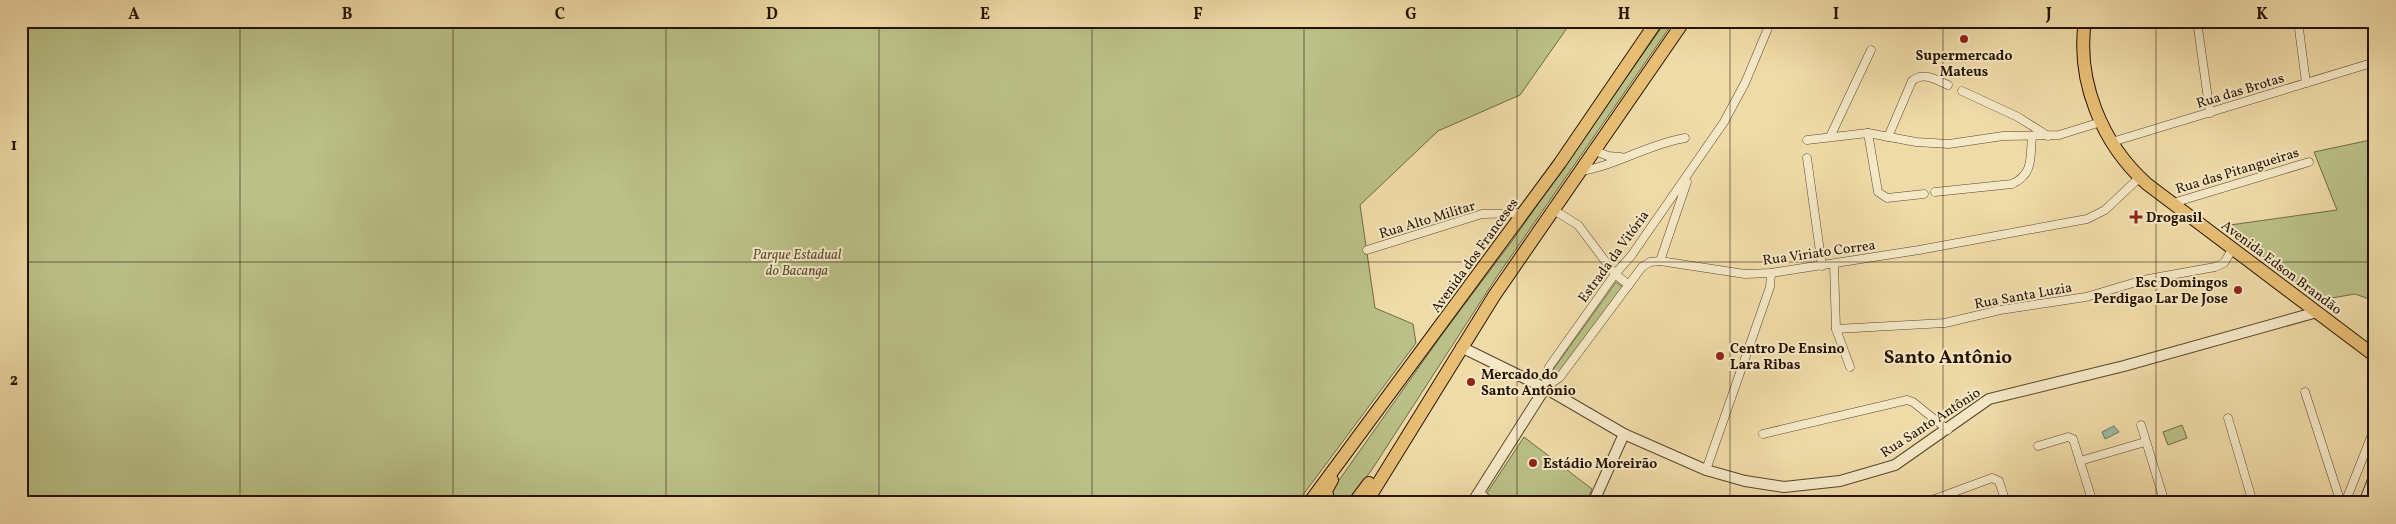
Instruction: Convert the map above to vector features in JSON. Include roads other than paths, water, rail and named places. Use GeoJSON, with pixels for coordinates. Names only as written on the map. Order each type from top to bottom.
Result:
{"type":"FeatureCollection","features":[{"type":"Feature","properties":{"kind":"main road","name":"Avenida dos Franceses"},"geometry":{"type":"LineString","coordinates":[[1309,503],[1524,213],[1611,91],[1657,21]]}},
{"type":"Feature","properties":{"kind":"main road"},"geometry":{"type":"LineString","coordinates":[[1366,503],[1410,427],[1552,209],[1684,21]]}},
{"type":"Feature","properties":{"kind":"main road","name":"Avenida Edson Brandão"},"geometry":{"type":"LineString","coordinates":[[2085,21],[2084,54],[2086,74],[2092,99],[2101,122],[2112,142],[2140,177],[2375,356]]}},
{"type":"Feature","properties":{"kind":"main road"},"geometry":{"type":"LineString","coordinates":[[1328,503],[1326,495],[1328,488],[1386,400]]}},
{"type":"Feature","properties":{"kind":"main road"},"geometry":{"type":"LineString","coordinates":[[1354,503],[1410,427]]}},
{"type":"Feature","properties":{"kind":"street","name":"Estrada da Vitória"},"geometry":{"type":"LineString","coordinates":[[1472,503],[1545,388],[1549,367],[1714,139],[1735,102],[1771,21]]}},
{"type":"Feature","properties":{"kind":"street"},"geometry":{"type":"LineString","coordinates":[[2197,21],[2210,112]]}},
{"type":"Feature","properties":{"kind":"street"},"geometry":{"type":"LineString","coordinates":[[2298,21],[2306,83]]}},
{"type":"Feature","properties":{"kind":"street"},"geometry":{"type":"LineString","coordinates":[[1830,137],[1871,50]]}},
{"type":"Feature","properties":{"kind":"street","name":"Rua das Brotas"},"geometry":{"type":"LineString","coordinates":[[2112,142],[2375,62]]}},
{"type":"Feature","properties":{"kind":"street"},"geometry":{"type":"LineString","coordinates":[[1888,137],[1912,81],[1916,77],[1928,76],[1948,85]]}},
{"type":"Feature","properties":{"kind":"street"},"geometry":{"type":"LineString","coordinates":[[1962,92],[2018,117],[2048,136]]}},
{"type":"Feature","properties":{"kind":"street"},"geometry":{"type":"LineString","coordinates":[[1807,140],[1868,133],[1949,144],[2003,136],[2048,136],[2068,133],[2101,122]]}},
{"type":"Feature","properties":{"kind":"street"},"geometry":{"type":"LineString","coordinates":[[1868,133],[1878,192],[1888,198],[1924,194]]}},
{"type":"Feature","properties":{"kind":"street"},"geometry":{"type":"LineString","coordinates":[[1935,192],[2012,184],[2021,180],[2028,172],[2032,136]]}},
{"type":"Feature","properties":{"kind":"street"},"geometry":{"type":"LineString","coordinates":[[1578,171],[1598,168],[1673,140],[1685,138]]}},
{"type":"Feature","properties":{"kind":"street"},"geometry":{"type":"LineString","coordinates":[[1593,150],[1608,156],[1623,158]]}},
{"type":"Feature","properties":{"kind":"street"},"geometry":{"type":"LineString","coordinates":[[1807,158],[1822,266]]}},
{"type":"Feature","properties":{"kind":"street","name":"Rua das Pitangueiras"},"geometry":{"type":"LineString","coordinates":[[2173,203],[2309,162]]}},
{"type":"Feature","properties":{"kind":"street"},"geometry":{"type":"LineString","coordinates":[[1545,388],[1560,377],[1642,267],[1650,262],[1660,261],[1690,173]]}},
{"type":"Feature","properties":{"kind":"street","name":"Rua Viriato Correa"},"geometry":{"type":"LineString","coordinates":[[1660,261],[1745,274],[1771,273],[1834,265],[2072,223],[2105,210],[2140,177]]}},
{"type":"Feature","properties":{"kind":"street"},"geometry":{"type":"LineString","coordinates":[[1552,209],[1578,224],[1615,274],[1629,285]]}},
{"type":"Feature","properties":{"kind":"street","name":"Rua Alto Militar"},"geometry":{"type":"LineString","coordinates":[[1367,250],[1482,214],[1524,213]]}},
{"type":"Feature","properties":{"kind":"street","name":"Rua Santa Luzia"},"geometry":{"type":"LineString","coordinates":[[1836,329],[1935,325],[2000,310],[2086,297],[2143,280],[2215,267],[2224,263],[2233,248]]}},
{"type":"Feature","properties":{"kind":"street"},"geometry":{"type":"LineString","coordinates":[[1834,265],[1836,329],[1850,367]]}},
{"type":"Feature","properties":{"kind":"street"},"geometry":{"type":"LineString","coordinates":[[1706,470],[1770,287],[1771,273]]}},
{"type":"Feature","properties":{"kind":"street","name":"Rua Santo Antônio"},"geometry":{"type":"LineString","coordinates":[[1461,347],[1545,388],[1624,434],[1706,470],[1745,481],[1784,487],[1840,481],[1895,465],[1948,430],[1978,406],[2001,396],[2124,366],[2317,312]]}},
{"type":"Feature","properties":{"kind":"street"},"geometry":{"type":"LineString","coordinates":[[2305,392],[2343,503]]}},
{"type":"Feature","properties":{"kind":"street"},"geometry":{"type":"LineString","coordinates":[[1763,434],[1906,400],[1913,402],[1948,430]]}},
{"type":"Feature","properties":{"kind":"street"},"geometry":{"type":"LineString","coordinates":[[2228,418],[2253,503]]}},
{"type":"Feature","properties":{"kind":"street"},"geometry":{"type":"LineString","coordinates":[[2141,425],[2165,503]]}},
{"type":"Feature","properties":{"kind":"street"},"geometry":{"type":"LineString","coordinates":[[2343,503],[2375,427]]}},
{"type":"Feature","properties":{"kind":"street"},"geometry":{"type":"LineString","coordinates":[[1593,503],[1624,434]]}},
{"type":"Feature","properties":{"kind":"street"},"geometry":{"type":"LineString","coordinates":[[2038,446],[2071,437],[2093,503]]}},
{"type":"Feature","properties":{"kind":"street"},"geometry":{"type":"LineString","coordinates":[[2080,461],[2145,442]]}},
{"type":"Feature","properties":{"kind":"street"},"geometry":{"type":"LineString","coordinates":[[2364,503],[2375,475]]}},
{"type":"Feature","properties":{"kind":"street"},"geometry":{"type":"LineString","coordinates":[[1924,503],[1992,478],[1999,481],[2006,503]]}},
{"type":"Feature","properties":{"kind":"street"},"geometry":{"type":"LineString","coordinates":[[1479,492],[1492,503]]}},
{"type":"Feature","properties":{"kind":"place","name":"Supermercado Mateus"},"geometry":{"type":"Point","coordinates":[1964,39]}},
{"type":"Feature","properties":{"kind":"place","name":"Drogasil"},"geometry":{"type":"Point","coordinates":[2136,217]}},
{"type":"Feature","properties":{"kind":"place","name":"Esc Domingos Perdigao Lar De Jose"},"geometry":{"type":"Point","coordinates":[2238,290]}},
{"type":"Feature","properties":{"kind":"place","name":"Centro De Ensino Lara Ribas"},"geometry":{"type":"Point","coordinates":[1720,356]}},
{"type":"Feature","properties":{"kind":"place","name":"Mercado do Santo Antônio"},"geometry":{"type":"Point","coordinates":[1471,382]}},
{"type":"Feature","properties":{"kind":"place","name":"Estádio Moreirão"},"geometry":{"type":"Point","coordinates":[1533,463]}},
{"type":"Feature","properties":{"kind":"district","name":"Santo Antônio"},"geometry":{"type":"Point","coordinates":[1948,356]}},
{"type":"Feature","properties":{"kind":"park label","name":"Parque Estadual do Bacanga"},"geometry":{"type":"Point","coordinates":[797,262]}}]}
